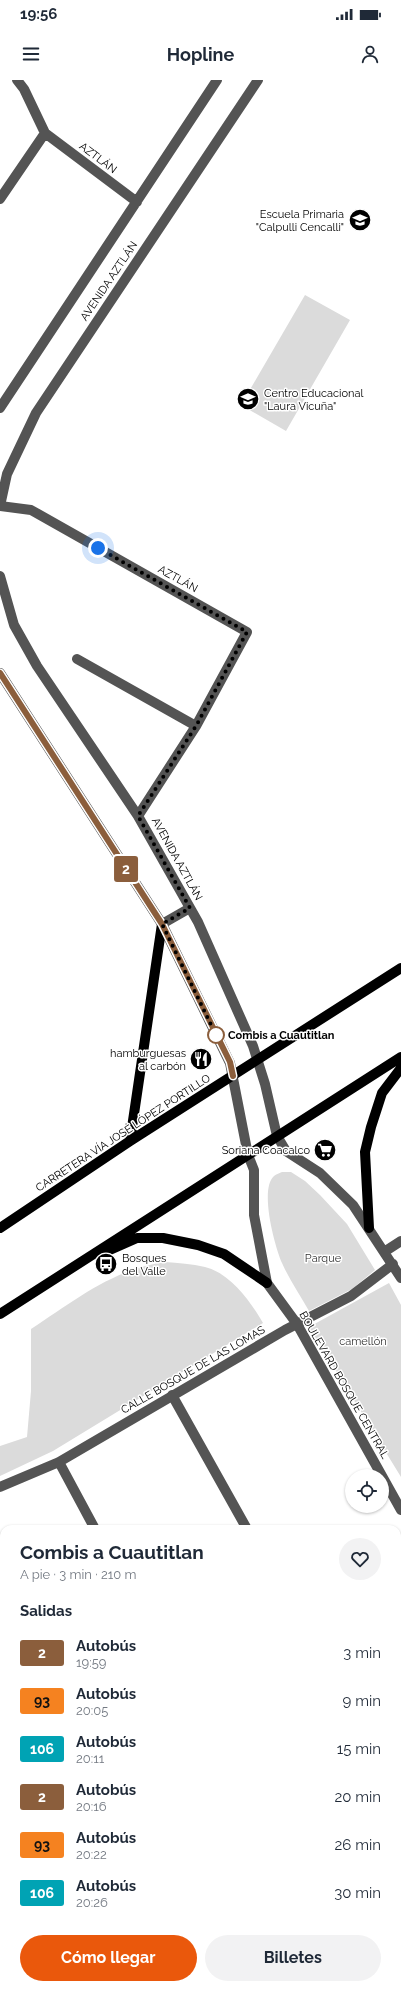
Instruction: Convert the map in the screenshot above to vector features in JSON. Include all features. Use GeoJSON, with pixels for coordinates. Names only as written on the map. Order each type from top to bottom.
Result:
{"type":"FeatureCollection","features":[{"type":"Feature","properties":{"kind":"main road"},"geometry":{"type":"LineString","coordinates":[[130,1141],[162,924]]}},
{"type":"Feature","properties":{"kind":"main road","name":"CARRETERA VÍA JOSÉ LÓPEZ PORTILLO"},"geometry":{"type":"LineString","coordinates":[[0,1228],[130,1141],[401,968]]}},
{"type":"Feature","properties":{"kind":"main road"},"geometry":{"type":"LineString","coordinates":[[0,1314],[77,1263],[401,1057]]}},
{"type":"Feature","properties":{"kind":"main road"},"geometry":{"type":"LineString","coordinates":[[369,1228],[366,1152],[370,1127],[382,1093],[401,1068]]}},
{"type":"Feature","properties":{"kind":"main road"},"geometry":{"type":"LineString","coordinates":[[77,1263],[137,1238],[163,1238],[198,1245],[224,1254],[267,1283]]}},
{"type":"Feature","properties":{"kind":"street","name":"AZTLÁN"},"geometry":{"type":"LineString","coordinates":[[17,80],[24,89],[45,133],[137,202]]}},
{"type":"Feature","properties":{"kind":"street","name":"AVENIDA AZTLÁN"},"geometry":{"type":"LineString","coordinates":[[0,408],[218,80]]}},
{"type":"Feature","properties":{"kind":"street","name":"AVENIDA AZTLÁN"},"geometry":{"type":"LineString","coordinates":[[0,506],[7,474],[36,413],[258,80]]}},
{"type":"Feature","properties":{"kind":"street"},"geometry":{"type":"LineString","coordinates":[[0,199],[45,133]]}},
{"type":"Feature","properties":{"kind":"street","name":"AZTLÁN"},"geometry":{"type":"LineString","coordinates":[[0,506],[31,510],[247,632],[196,726],[138,816]]}},
{"type":"Feature","properties":{"kind":"street","name":"AVENIDA AZTLÁN"},"geometry":{"type":"LineString","coordinates":[[0,576],[14,625],[37,666],[138,816],[190,908],[250,1039],[265,1084],[277,1136],[286,1151],[320,1173],[353,1205],[369,1228]]}},
{"type":"Feature","properties":{"kind":"street"},"geometry":{"type":"LineString","coordinates":[[77,659],[196,726]]}},
{"type":"Feature","properties":{"kind":"street"},"geometry":{"type":"LineString","coordinates":[[0,673],[162,924],[230,1062],[233,1076]]}},
{"type":"Feature","properties":{"kind":"street"},"geometry":{"type":"LineString","coordinates":[[162,924],[190,908]]}},
{"type":"Feature","properties":{"kind":"street","name":"BOULEVARD BOSQUE CENTRAL"},"geometry":{"type":"LineString","coordinates":[[233,1076],[248,1155],[254,1170],[254,1215],[267,1283],[297,1324],[378,1469]]}},
{"type":"Feature","properties":{"kind":"street"},"geometry":{"type":"LineString","coordinates":[[369,1228],[401,1278]]}},
{"type":"Feature","properties":{"kind":"street"},"geometry":{"type":"LineString","coordinates":[[384,1252],[401,1241]]}},
{"type":"Feature","properties":{"kind":"street","name":"CALLE BOSQUE DE LAS LOMAS"},"geometry":{"type":"LineString","coordinates":[[0,1488],[58,1462],[297,1324],[351,1296],[393,1264]]}},
{"type":"Feature","properties":{"kind":"street"},"geometry":{"type":"LineString","coordinates":[[172,1396],[245,1525]]}},
{"type":"Feature","properties":{"kind":"street"},"geometry":{"type":"LineString","coordinates":[[58,1462],[93,1525]]}},
{"type":"Feature","properties":{"kind":"street","name":"BOULEVARD BOSQUE CENTRAL"},"geometry":{"type":"LineString","coordinates":[[389,1489],[401,1510]]}},
{"type":"Feature","properties":{"kind":"green space"},"geometry":{"type":"Polygon","coordinates":[[[305,295],[350,320],[286,431],[241,405],[305,295]]]}},
{"type":"Feature","properties":{"kind":"green space","name":"Parque"},"geometry":{"type":"Polygon","coordinates":[[[282,1172],[291,1172],[305,1181],[320,1195],[347,1224],[375,1270],[352,1289],[309,1311],[282,1263],[272,1232],[268,1205],[268,1193],[270,1183],[274,1176],[282,1172]]]}},
{"type":"Feature","properties":{"kind":"green space"},"geometry":{"type":"Polygon","coordinates":[[[165,1262],[205,1267],[223,1275],[239,1289],[263,1323],[53,1451],[0,1476],[0,1446],[27,1437],[31,1391],[31,1329],[79,1297],[111,1279],[128,1271],[165,1262]]]}},
{"type":"Feature","properties":{"kind":"green space","name":"camellón"},"geometry":{"type":"Polygon","coordinates":[[[389,1283],[401,1305],[401,1477],[309,1327],[389,1283]]]}},
{"type":"Feature","properties":{"kind":"bus line","name":"2"},"geometry":{"type":"LineString","coordinates":[[0,673],[3,680],[162,924],[230,1062],[233,1076]]}},
{"type":"Feature","properties":{"kind":"place","name":"Escuela Primaria \"Calpulli Cencalli\""},"geometry":{"type":"Point","coordinates":[360,220]}},
{"type":"Feature","properties":{"kind":"place","name":"Centro Educacional \"Laura Vicuña\""},"geometry":{"type":"Point","coordinates":[248,399]}},
{"type":"Feature","properties":{"kind":"place","name":"Combis a Cuautitlan"},"geometry":{"type":"Point","coordinates":[216,1035]}},
{"type":"Feature","properties":{"kind":"place","name":"hamburguesas al carbón"},"geometry":{"type":"Point","coordinates":[201,1059]}},
{"type":"Feature","properties":{"kind":"place","name":"Soriana Coacalco"},"geometry":{"type":"Point","coordinates":[325,1150]}},
{"type":"Feature","properties":{"kind":"place","name":"Bosques del Valle"},"geometry":{"type":"Point","coordinates":[106,1264]}},
{"type":"Feature","properties":{"kind":"route"},"geometry":{"type":"LineString","coordinates":[[98,548],[247,632],[196,726],[138,816],[190,908],[162,924],[216,1035]]}}]}
